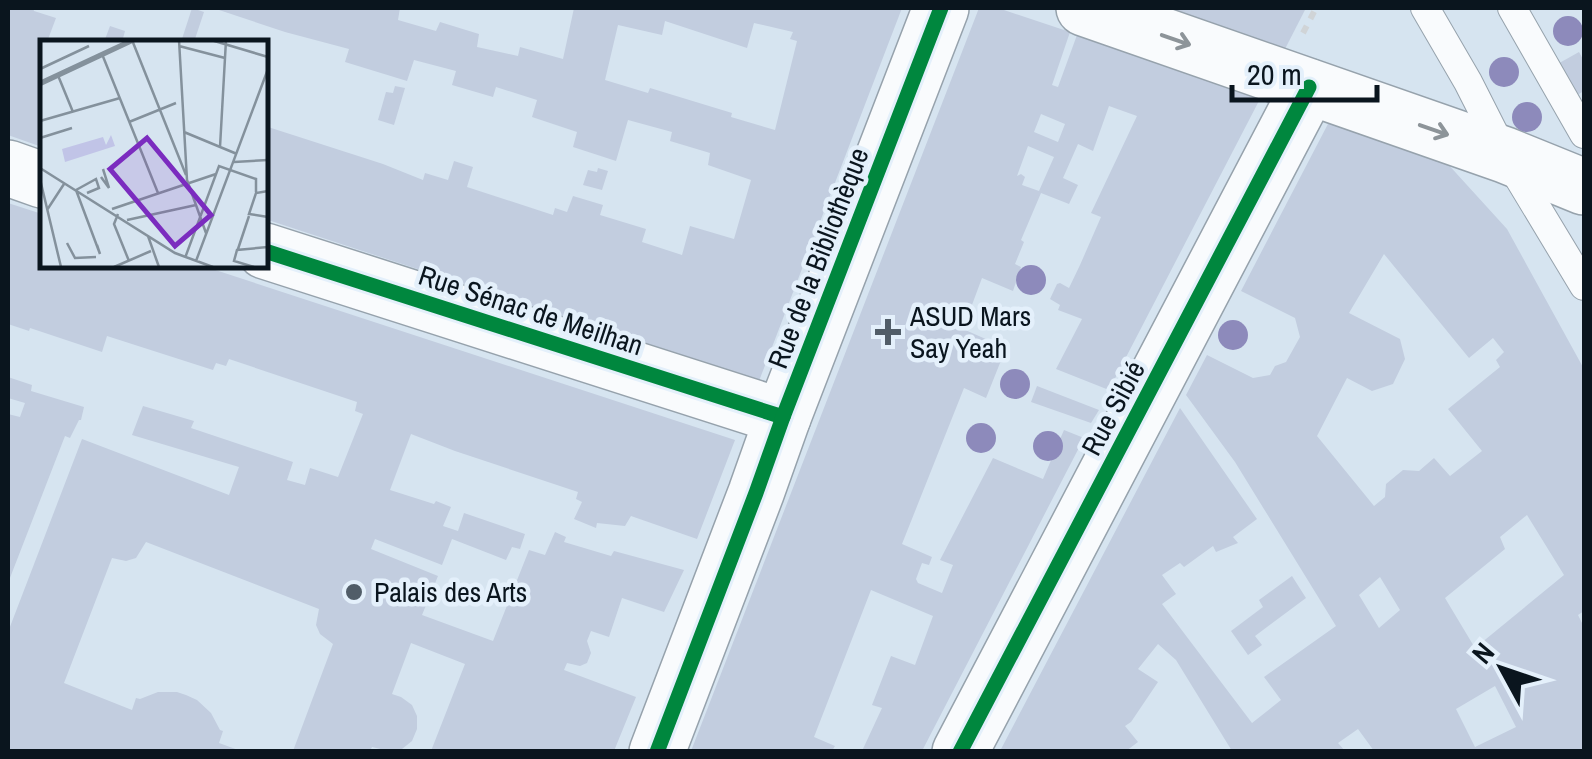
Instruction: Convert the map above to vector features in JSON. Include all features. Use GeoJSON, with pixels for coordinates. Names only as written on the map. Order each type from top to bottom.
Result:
{"type":"FeatureCollection","features":[{"type":"Feature","properties":{"kind":"street","name":"Rue de la Bibliothèque"},"geometry":{"type":"LineString","coordinates":[[657,752],[942,8]]}},
{"type":"Feature","properties":{"kind":"street"},"geometry":{"type":"LineString","coordinates":[[1084,8],[1505,155],[1584,187]]}},
{"type":"Feature","properties":{"kind":"street","name":"Rue Sibié"},"geometry":{"type":"LineString","coordinates":[[960,752],[1309,87]]}},
{"type":"Feature","properties":{"kind":"street"},"geometry":{"type":"LineString","coordinates":[[8,168],[40,179]]}},
{"type":"Feature","properties":{"kind":"street","name":"Rue Sénac de Meilhan"},"geometry":{"type":"LineString","coordinates":[[268,252],[783,417]]}},
{"type":"Feature","properties":{"kind":"lane"},"geometry":{"type":"LineString","coordinates":[[1425,8],[1505,155],[1584,286]]}},
{"type":"Feature","properties":{"kind":"lane"},"geometry":{"type":"LineString","coordinates":[[1512,8],[1584,134]]}},
{"type":"Feature","properties":{"kind":"building"},"geometry":{"type":"Polygon","coordinates":[[[8,8],[33,8],[56,18],[48,40],[40,40],[40,146],[8,135],[8,8]]]}},
{"type":"Feature","properties":{"kind":"building"},"geometry":{"type":"Polygon","coordinates":[[[192,8],[204,12],[195,40],[182,40],[192,8]]]}},
{"type":"Feature","properties":{"kind":"building"},"geometry":{"type":"Polygon","coordinates":[[[213,8],[400,8],[398,20],[436,31],[440,22],[479,34],[477,47],[518,56],[520,47],[563,59],[574,8],[902,8],[759,381],[268,220],[268,127],[423,180],[425,173],[448,180],[454,161],[473,167],[467,187],[553,215],[555,208],[567,212],[573,196],[603,205],[600,215],[646,229],[642,242],[682,255],[690,226],[734,239],[751,180],[708,165],[710,153],[670,141],[672,132],[628,120],[616,161],[573,147],[577,132],[532,117],[537,100],[496,87],[493,97],[452,85],[456,71],[414,60],[407,81],[345,62],[349,49],[213,8]],[[665,21],[662,35],[618,25],[605,80],[648,93],[650,88],[775,130],[797,41],[790,39],[793,32],[754,23],[747,48],[665,21]]]}},
{"type":"Feature","properties":{"kind":"building"},"geometry":{"type":"Polygon","coordinates":[[[979,8],[998,8],[1070,32],[1052,85],[1058,87],[1077,35],[1261,97],[1109,390],[1056,369],[1082,319],[1058,310],[1060,305],[1050,299],[1057,284],[1069,288],[1080,265],[1101,217],[1091,213],[1137,116],[1109,106],[1093,151],[1078,144],[1063,178],[1078,185],[1069,204],[1041,193],[1021,240],[1024,242],[1015,264],[1021,267],[1013,291],[982,278],[963,329],[1006,348],[986,398],[964,388],[902,544],[932,557],[929,565],[922,563],[918,583],[942,593],[953,565],[940,560],[993,458],[1043,479],[1064,430],[1084,438],[922,751],[862,751],[882,708],[872,705],[891,656],[915,665],[933,616],[871,590],[814,737],[835,746],[832,751],[691,751],[979,8]],[[1041,114],[1034,132],[1058,142],[1065,124],[1041,114]],[[1028,146],[1017,176],[1025,177],[1022,185],[1039,191],[1054,157],[1028,146]]]}},
{"type":"Feature","properties":{"kind":"building"},"geometry":{"type":"Polygon","coordinates":[[[1166,8],[1306,8],[1285,49],[1166,8]]]}},
{"type":"Feature","properties":{"kind":"building"},"geometry":{"type":"Polygon","coordinates":[[[110,26],[125,31],[123,40],[105,40],[110,26]]]}},
{"type":"Feature","properties":{"kind":"building"},"geometry":{"type":"Polygon","coordinates":[[[1579,52],[1584,61],[1584,91],[1572,98],[1554,66],[1579,52]]]}},
{"type":"Feature","properties":{"kind":"building"},"geometry":{"type":"Polygon","coordinates":[[[395,86],[405,88],[394,125],[378,120],[386,92],[393,93],[395,86]]]}},
{"type":"Feature","properties":{"kind":"building"},"geometry":{"type":"Polygon","coordinates":[[[1329,122],[1446,162],[1507,229],[1584,369],[1584,611],[1578,615],[1584,627],[1584,751],[1374,751],[1358,729],[1338,743],[1345,751],[1232,751],[1176,660],[1158,644],[1138,669],[1158,682],[1125,726],[1138,742],[1126,751],[1000,751],[1180,408],[1257,519],[1233,537],[1238,543],[1216,552],[1213,546],[1184,567],[1180,563],[1162,575],[1176,594],[1162,604],[1252,723],[1281,700],[1264,677],[1336,626],[1235,462],[1186,395],[1207,355],[1253,378],[1270,375],[1275,366],[1286,362],[1300,337],[1295,318],[1241,291],[1329,122]],[[1384,254],[1349,313],[1400,339],[1405,359],[1393,384],[1372,391],[1347,378],[1317,436],[1374,506],[1385,497],[1386,484],[1403,470],[1419,471],[1434,458],[1450,476],[1482,451],[1448,409],[1500,367],[1496,360],[1504,352],[1493,338],[1469,358],[1384,254]],[[1527,515],[1500,537],[1505,549],[1445,598],[1475,648],[1564,575],[1527,515]],[[1380,577],[1359,595],[1379,628],[1400,610],[1380,577]],[[1495,686],[1456,709],[1475,747],[1516,727],[1495,686]]]}},
{"type":"Feature","properties":{"kind":"building"},"geometry":{"type":"Polygon","coordinates":[[[598,168],[608,171],[602,190],[583,185],[588,170],[597,172],[598,168]]]}},
{"type":"Feature","properties":{"kind":"building"},"geometry":{"type":"Polygon","coordinates":[[[8,203],[40,213],[40,268],[209,268],[735,440],[697,539],[631,516],[625,526],[597,523],[596,528],[574,519],[582,502],[576,499],[578,492],[411,434],[390,490],[451,507],[443,526],[458,531],[464,513],[525,534],[520,549],[512,547],[506,560],[452,539],[442,565],[375,539],[371,549],[438,576],[422,615],[493,641],[529,550],[545,555],[555,532],[566,537],[564,542],[611,556],[614,551],[684,570],[664,612],[622,598],[609,637],[591,631],[587,663],[567,663],[564,670],[636,697],[614,751],[431,751],[465,664],[411,643],[392,694],[412,705],[417,716],[412,741],[402,749],[389,751],[372,747],[370,751],[293,751],[333,644],[320,634],[316,625],[319,609],[146,542],[136,558],[112,558],[64,683],[132,710],[136,698],[158,692],[186,695],[211,713],[223,731],[219,743],[241,751],[8,751],[8,632],[82,439],[229,495],[239,467],[132,435],[143,406],[194,421],[191,428],[293,462],[287,480],[305,485],[310,468],[338,477],[363,414],[355,411],[357,402],[229,359],[226,366],[216,363],[213,370],[107,336],[102,352],[8,324],[8,203]]]}},
{"type":"Feature","properties":{"kind":"building"},"geometry":{"type":"Polygon","coordinates":[[[8,377],[32,385],[31,391],[84,407],[70,438],[65,436],[8,583],[8,414],[20,417],[25,403],[8,398],[8,377]]]}},
{"type":"Feature","properties":{"kind":"building"},"geometry":{"type":"Polygon","coordinates":[[[1037,386],[1099,410],[1091,423],[1031,402],[1037,386]]]}},
{"type":"Feature","properties":{"kind":"building"},"geometry":{"type":"Polygon","coordinates":[[[1292,576],[1306,598],[1255,636],[1262,645],[1248,655],[1231,631],[1263,607],[1259,600],[1292,576]]]}},
{"type":"Feature","properties":{"kind":"cycle path"},"geometry":{"type":"LineString","coordinates":[[657,752],[941,8]]}},
{"type":"Feature","properties":{"kind":"cycle path"},"geometry":{"type":"LineString","coordinates":[[960,752],[1309,87]]}},
{"type":"Feature","properties":{"kind":"cycle path"},"geometry":{"type":"LineString","coordinates":[[268,252],[783,417]]}},
{"type":"Feature","properties":{"kind":"place","name":"ASUD Mars Say Yeah"},"geometry":{"type":"Point","coordinates":[888,332]}},
{"type":"Feature","properties":{"kind":"place","name":"Palais des Arts"},"geometry":{"type":"Point","coordinates":[354,592]}}]}
